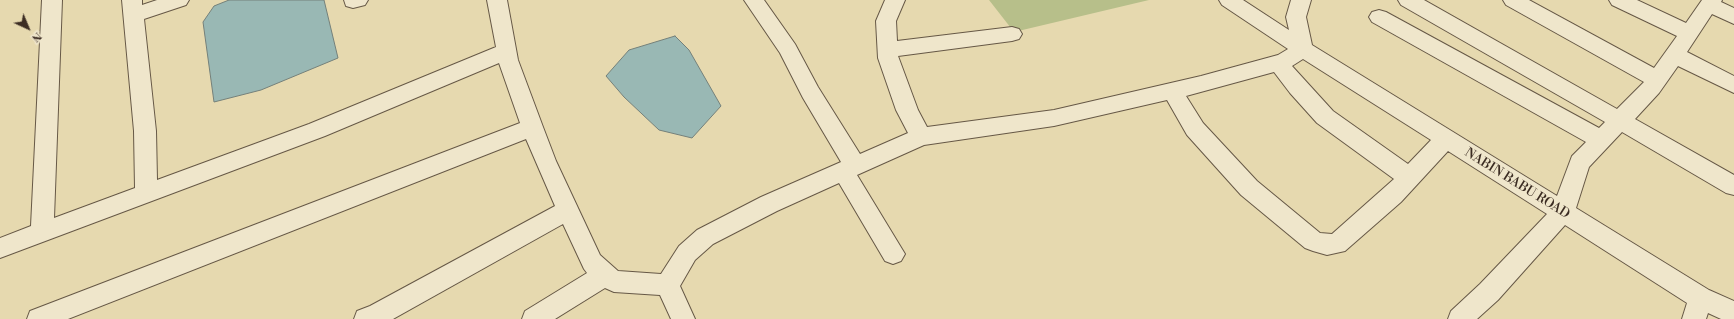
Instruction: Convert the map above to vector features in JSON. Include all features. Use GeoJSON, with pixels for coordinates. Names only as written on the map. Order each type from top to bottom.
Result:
{"type":"FeatureCollection","features":[{"type":"Feature","properties":{"kind":"street"},"geometry":{"type":"LineString","coordinates":[[42,232],[52,0]]}},
{"type":"Feature","properties":{"kind":"street"},"geometry":{"type":"LineString","coordinates":[[146,193],[145,131],[133,8],[179,0]]}},
{"type":"Feature","properties":{"kind":"street"},"geometry":{"type":"LineString","coordinates":[[497,0],[506,51],[532,127],[545,161],[592,262],[605,275],[614,281],[667,285]]}},
{"type":"Feature","properties":{"kind":"street"},"geometry":{"type":"LineString","coordinates":[[754,0],[788,49],[810,92],[831,125],[849,168],[893,254]]}},
{"type":"Feature","properties":{"kind":"street"},"geometry":{"type":"LineString","coordinates":[[895,0],[886,21],[888,58],[907,110],[921,137]]}},
{"type":"Feature","properties":{"kind":"street","name":"NABIN BABU ROAD"},"geometry":{"type":"LineString","coordinates":[[1229,0],[1303,49],[1563,212],[1697,308],[1734,313]]}},
{"type":"Feature","properties":{"kind":"street"},"geometry":{"type":"LineString","coordinates":[[667,285],[687,253],[705,238],[769,204],[921,137],[1054,118],[1283,62],[1303,49],[1296,17],[1301,0]]}},
{"type":"Feature","properties":{"kind":"street"},"geometry":{"type":"LineString","coordinates":[[1408,0],[1734,186]]}},
{"type":"Feature","properties":{"kind":"street"},"geometry":{"type":"LineString","coordinates":[[1513,0],[1657,79]]}},
{"type":"Feature","properties":{"kind":"street"},"geometry":{"type":"LineString","coordinates":[[1619,0],[1689,33]]}},
{"type":"Feature","properties":{"kind":"street"},"geometry":{"type":"LineString","coordinates":[[1460,319],[1489,292],[1563,212],[1580,162],[1652,87],[1710,2],[1734,17]]}},
{"type":"Feature","properties":{"kind":"street"},"geometry":{"type":"LineString","coordinates":[[1379,17],[1601,140]]}},
{"type":"Feature","properties":{"kind":"street"},"geometry":{"type":"LineString","coordinates":[[887,50],[1012,34]]}},
{"type":"Feature","properties":{"kind":"street"},"geometry":{"type":"LineString","coordinates":[[0,248],[317,130],[506,51]]}},
{"type":"Feature","properties":{"kind":"street"},"geometry":{"type":"LineString","coordinates":[[1674,55],[1734,85]]}},
{"type":"Feature","properties":{"kind":"street"},"geometry":{"type":"LineString","coordinates":[[1278,63],[1297,87],[1325,117],[1409,177]]}},
{"type":"Feature","properties":{"kind":"street"},"geometry":{"type":"LineString","coordinates":[[1172,90],[1195,129],[1248,188],[1313,241],[1327,245],[1337,244],[1393,195],[1446,139]]}},
{"type":"Feature","properties":{"kind":"street"},"geometry":{"type":"LineString","coordinates":[[39,319],[532,127]]}},
{"type":"Feature","properties":{"kind":"street"},"geometry":{"type":"LineString","coordinates":[[366,319],[379,314],[568,210]]}},
{"type":"Feature","properties":{"kind":"street"},"geometry":{"type":"LineString","coordinates":[[534,319],[605,275]]}},
{"type":"Feature","properties":{"kind":"street"},"geometry":{"type":"LineString","coordinates":[[667,285],[684,319]]}},
{"type":"Feature","properties":{"kind":"green space"},"geometry":{"type":"Polygon","coordinates":[[[989,0],[1149,0],[1014,32],[989,0]]]}},
{"type":"Feature","properties":{"kind":"water"},"geometry":{"type":"Polygon","coordinates":[[[229,0],[324,0],[338,58],[261,90],[214,102],[203,22],[214,6],[229,0]]]}},
{"type":"Feature","properties":{"kind":"water"},"geometry":{"type":"Polygon","coordinates":[[[675,36],[689,50],[721,106],[692,138],[659,130],[624,97],[606,76],[629,50],[675,36]]]}}]}
